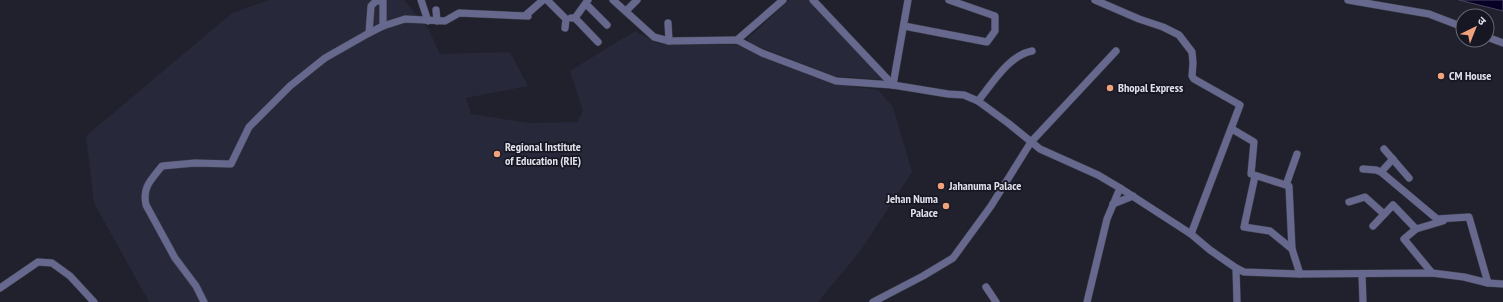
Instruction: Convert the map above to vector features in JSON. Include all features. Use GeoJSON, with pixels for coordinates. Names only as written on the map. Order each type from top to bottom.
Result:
{"type":"FeatureCollection","features":[{"type":"Feature","properties":{"kind":"street"},"geometry":{"type":"LineString","coordinates":[[421,0],[428,21]]}},
{"type":"Feature","properties":{"kind":"street"},"geometry":{"type":"LineString","coordinates":[[204,302],[196,286],[175,258],[146,205],[144,196],[147,186],[162,166],[195,163],[231,164],[249,128],[290,86],[326,58],[383,26],[406,19],[445,21],[459,13],[528,16],[527,14],[543,0]]}},
{"type":"Feature","properties":{"kind":"street"},"geometry":{"type":"LineString","coordinates":[[547,0],[566,19]]}},
{"type":"Feature","properties":{"kind":"street"},"geometry":{"type":"LineString","coordinates":[[614,0],[654,37],[669,41],[737,40],[762,53],[836,81],[893,85],[948,94],[964,95],[978,101],[1040,149],[1098,175],[1120,188],[1191,234],[1210,250],[1244,272],[1300,274],[1432,273],[1464,277],[1488,283],[1503,284]]}},
{"type":"Feature","properties":{"kind":"street"},"geometry":{"type":"LineString","coordinates":[[626,12],[637,0]]}},
{"type":"Feature","properties":{"kind":"street"},"geometry":{"type":"LineString","coordinates":[[737,40],[783,0]]}},
{"type":"Feature","properties":{"kind":"street"},"geometry":{"type":"LineString","coordinates":[[813,0],[893,85]]}},
{"type":"Feature","properties":{"kind":"street"},"geometry":{"type":"LineString","coordinates":[[893,85],[908,0]]}},
{"type":"Feature","properties":{"kind":"street"},"geometry":{"type":"LineString","coordinates":[[904,26],[987,42],[995,31],[995,16],[950,0]]}},
{"type":"Feature","properties":{"kind":"street"},"geometry":{"type":"LineString","coordinates":[[1095,0],[1139,19],[1164,27],[1179,35],[1192,52],[1192,76],[1194,79],[1240,105],[1191,234]]}},
{"type":"Feature","properties":{"kind":"street"},"geometry":{"type":"LineString","coordinates":[[1348,0],[1429,14],[1455,24]]}},
{"type":"Feature","properties":{"kind":"street"},"geometry":{"type":"LineString","coordinates":[[369,33],[371,6],[376,1],[383,1],[383,26]]}},
{"type":"Feature","properties":{"kind":"street"},"geometry":{"type":"LineString","coordinates":[[566,19],[575,18],[587,2],[607,25]]}},
{"type":"Feature","properties":{"kind":"street"},"geometry":{"type":"LineString","coordinates":[[436,10],[438,21]]}},
{"type":"Feature","properties":{"kind":"street"},"geometry":{"type":"LineString","coordinates":[[575,18],[598,42]]}},
{"type":"Feature","properties":{"kind":"street"},"geometry":{"type":"LineString","coordinates":[[565,28],[566,19]]}},
{"type":"Feature","properties":{"kind":"street"},"geometry":{"type":"LineString","coordinates":[[668,23],[669,41]]}},
{"type":"Feature","properties":{"kind":"street"},"geometry":{"type":"LineString","coordinates":[[978,101],[1011,60],[1032,51]]}},
{"type":"Feature","properties":{"kind":"street"},"geometry":{"type":"LineString","coordinates":[[873,302],[923,276],[953,258],[991,206],[1031,142],[1116,51]]}},
{"type":"Feature","properties":{"kind":"street"},"geometry":{"type":"LineString","coordinates":[[1232,129],[1254,142],[1251,174],[1289,186],[1292,249],[1300,274]]}},
{"type":"Feature","properties":{"kind":"street"},"geometry":{"type":"LineString","coordinates":[[1384,149],[1409,178]]}},
{"type":"Feature","properties":{"kind":"street"},"geometry":{"type":"LineString","coordinates":[[1286,185],[1297,154]]}},
{"type":"Feature","properties":{"kind":"street"},"geometry":{"type":"LineString","coordinates":[[1381,172],[1393,159]]}},
{"type":"Feature","properties":{"kind":"street"},"geometry":{"type":"LineString","coordinates":[[1363,169],[1381,172],[1437,219],[1468,217],[1488,283]]}},
{"type":"Feature","properties":{"kind":"street"},"geometry":{"type":"LineString","coordinates":[[1255,176],[1244,227],[1270,231],[1292,249]]}},
{"type":"Feature","properties":{"kind":"street"},"geometry":{"type":"LineString","coordinates":[[1088,302],[1106,219],[1120,188]]}},
{"type":"Feature","properties":{"kind":"street"},"geometry":{"type":"LineString","coordinates":[[1113,204],[1133,196]]}},
{"type":"Feature","properties":{"kind":"street"},"geometry":{"type":"LineString","coordinates":[[1349,202],[1365,197],[1384,214]]}},
{"type":"Feature","properties":{"kind":"street"},"geometry":{"type":"LineString","coordinates":[[1373,226],[1393,206],[1416,229]]}},
{"type":"Feature","properties":{"kind":"street"},"geometry":{"type":"LineString","coordinates":[[1432,273],[1404,239],[1416,229],[1453,218]]}},
{"type":"Feature","properties":{"kind":"street"},"geometry":{"type":"LineString","coordinates":[[0,288],[38,262],[52,263],[70,276],[94,302]]}},
{"type":"Feature","properties":{"kind":"street"},"geometry":{"type":"LineString","coordinates":[[1236,268],[1237,302]]}},
{"type":"Feature","properties":{"kind":"street"},"geometry":{"type":"LineString","coordinates":[[1362,274],[1363,302]]}},
{"type":"Feature","properties":{"kind":"street"},"geometry":{"type":"LineString","coordinates":[[986,287],[996,302]]}},
{"type":"Feature","properties":{"kind":"shaded area","name":"Regional Institute of Education (RIE)"},"geometry":{"type":"Polygon","coordinates":[[[269,0],[404,0],[428,28],[440,54],[510,52],[528,86],[466,98],[471,114],[530,123],[577,122],[583,111],[570,71],[635,31],[658,43],[736,45],[811,76],[840,85],[878,90],[893,107],[912,172],[861,250],[818,302],[149,302],[94,203],[86,136],[232,13],[269,0]]]}},
{"type":"Feature","properties":{"kind":"shaded area"},"geometry":{"type":"Polygon","coordinates":[[[789,0],[809,0],[883,77],[884,80],[834,76],[750,43],[747,39],[789,0]]]}},
{"type":"Feature","properties":{"kind":"shaded area"},"geometry":{"type":"Polygon","coordinates":[[[1459,0],[1503,0],[1503,11],[1459,0]]]}},
{"type":"Feature","properties":{"kind":"place","name":"CM House"},"geometry":{"type":"Point","coordinates":[1441,76]}},
{"type":"Feature","properties":{"kind":"place","name":"Bhopal Express"},"geometry":{"type":"Point","coordinates":[1110,88]}},
{"type":"Feature","properties":{"kind":"place","name":"Regional Institute of Education (RIE)"},"geometry":{"type":"Point","coordinates":[497,154]}},
{"type":"Feature","properties":{"kind":"place","name":"Jahanuma Palace"},"geometry":{"type":"Point","coordinates":[941,186]}},
{"type":"Feature","properties":{"kind":"place","name":"Jehan Numa Palace"},"geometry":{"type":"Point","coordinates":[946,206]}}]}
